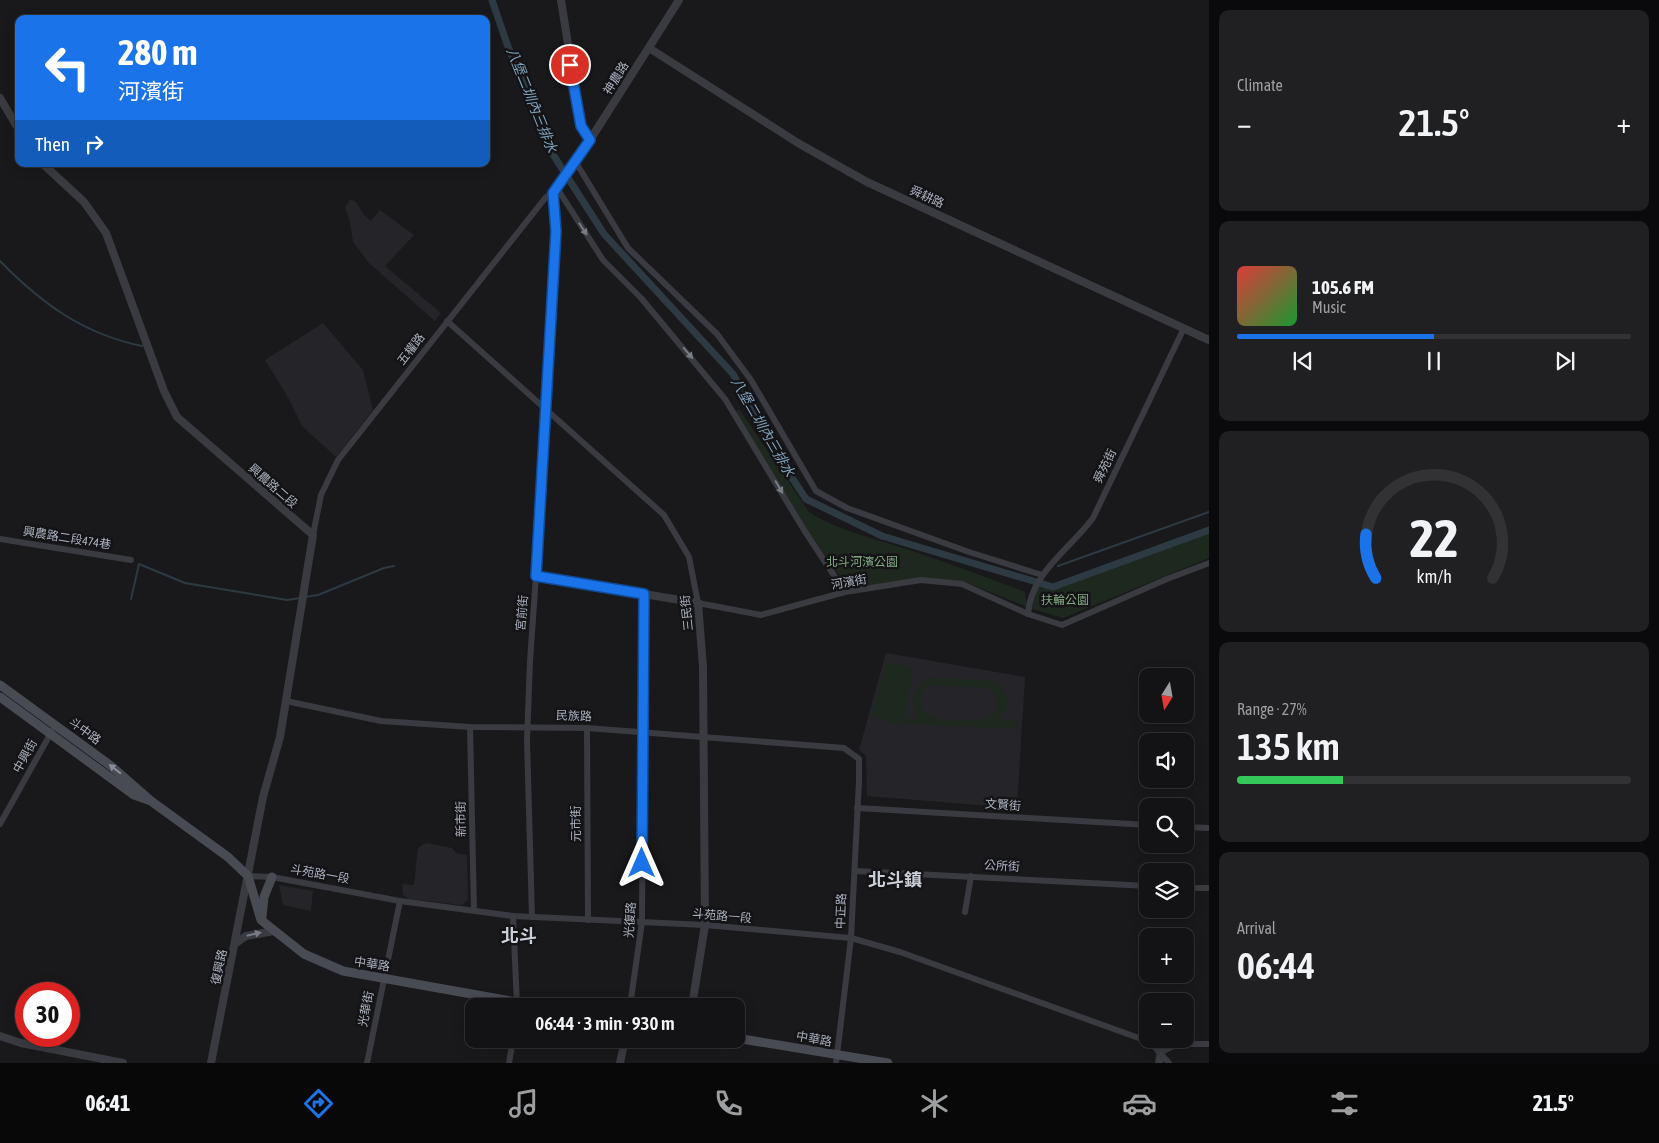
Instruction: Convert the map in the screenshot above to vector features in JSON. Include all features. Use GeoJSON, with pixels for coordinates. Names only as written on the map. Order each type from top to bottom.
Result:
{"type":"FeatureCollection","features":[{"type":"Feature","properties":{"kind":"main road","name":"斗中路"},"geometry":{"type":"LineString","coordinates":[[0,685],[53,729]]}},
{"type":"Feature","properties":{"kind":"main road","name":"斗中路"},"geometry":{"type":"LineString","coordinates":[[0,697],[111,766],[151,801],[228,858],[248,876]]}},
{"type":"Feature","properties":{"kind":"main road"},"geometry":{"type":"LineString","coordinates":[[248,876],[261,920]]}},
{"type":"Feature","properties":{"kind":"main road"},"geometry":{"type":"LineString","coordinates":[[261,920],[264,897],[272,877]]}},
{"type":"Feature","properties":{"kind":"main road","name":"中華路"},"geometry":{"type":"LineString","coordinates":[[261,920],[304,954],[328,966],[343,971],[486,998]]}},
{"type":"Feature","properties":{"kind":"main road","name":"中華路"},"geometry":{"type":"LineString","coordinates":[[745,1040],[836,1059],[888,1063]]}},
{"type":"Feature","properties":{"kind":"street"},"geometry":{"type":"LineString","coordinates":[[561,0],[581,126],[590,140]]}},
{"type":"Feature","properties":{"kind":"street","name":"神農路"},"geometry":{"type":"LineString","coordinates":[[573,164],[679,0]]}},
{"type":"Feature","properties":{"kind":"street","name":"舜耕路"},"geometry":{"type":"LineString","coordinates":[[649,48],[798,143],[867,182],[1209,340]]}},
{"type":"Feature","properties":{"kind":"street"},"geometry":{"type":"LineString","coordinates":[[0,98],[15,123]]}},
{"type":"Feature","properties":{"kind":"street"},"geometry":{"type":"LineString","coordinates":[[845,592],[804,530],[725,399],[641,298],[603,260],[556,189],[573,164],[628,248],[717,334],[751,380],[816,491],[848,508],[969,552],[1042,575]]}},
{"type":"Feature","properties":{"kind":"street","name":"興農路二段"},"geometry":{"type":"LineString","coordinates":[[46,167],[84,202],[106,233],[164,391],[177,417],[313,535]]}},
{"type":"Feature","properties":{"kind":"street","name":"五權路"},"geometry":{"type":"LineString","coordinates":[[313,535],[321,495],[338,460],[546,197],[556,189]]}},
{"type":"Feature","properties":{"kind":"street","name":"宮前街"},"geometry":{"type":"LineString","coordinates":[[532,917],[527,726],[547,409],[556,231],[556,189]]}},
{"type":"Feature","properties":{"kind":"street","name":"三民街"},"geometry":{"type":"LineString","coordinates":[[447,321],[664,516],[690,557],[698,603],[703,667],[702,736],[705,926],[693,998]]}},
{"type":"Feature","properties":{"kind":"street","name":"舜苑街"},"geometry":{"type":"LineString","coordinates":[[1028,614],[1029,602],[1042,575],[1081,534],[1093,518],[1184,328]]}},
{"type":"Feature","properties":{"kind":"street"},"geometry":{"type":"LineString","coordinates":[[248,876],[263,797],[279,744],[313,535]]}},
{"type":"Feature","properties":{"kind":"street","name":"興農路二段474巷"},"geometry":{"type":"LineString","coordinates":[[0,539],[131,560]]}},
{"type":"Feature","properties":{"kind":"street","name":"河濱街"},"geometry":{"type":"LineString","coordinates":[[536,576],[761,615],[845,592],[921,580],[962,584],[1028,614],[1062,625],[1166,579],[1209,564]]}},
{"type":"Feature","properties":{"kind":"street","name":"光復路"},"geometry":{"type":"LineString","coordinates":[[631,998],[642,922],[644,594]]}},
{"type":"Feature","properties":{"kind":"street","name":"民族路"},"geometry":{"type":"LineString","coordinates":[[286,701],[381,721],[470,727],[587,728],[702,736],[844,748],[858,759]]}},
{"type":"Feature","properties":{"kind":"street","name":"新市街"},"geometry":{"type":"LineString","coordinates":[[470,727],[474,910]]}},
{"type":"Feature","properties":{"kind":"street","name":"元市街"},"geometry":{"type":"LineString","coordinates":[[587,728],[588,920]]}},
{"type":"Feature","properties":{"kind":"street","name":"中興街"},"geometry":{"type":"LineString","coordinates":[[0,824],[53,729]]}},
{"type":"Feature","properties":{"kind":"street","name":"中正路"},"geometry":{"type":"LineString","coordinates":[[836,1059],[851,938],[858,759]]}},
{"type":"Feature","properties":{"kind":"street","name":"文賢街"},"geometry":{"type":"LineString","coordinates":[[857,808],[1139,824]]}},
{"type":"Feature","properties":{"kind":"street"},"geometry":{"type":"LineString","coordinates":[[1194,827],[1209,828]]}},
{"type":"Feature","properties":{"kind":"street","name":"公所街"},"geometry":{"type":"LineString","coordinates":[[855,871],[1139,885]]}},
{"type":"Feature","properties":{"kind":"street","name":"斗苑路一段"},"geometry":{"type":"LineString","coordinates":[[248,876],[272,877],[400,901],[513,916],[705,926],[851,938],[900,952],[1150,1042],[1169,1063]]}},
{"type":"Feature","properties":{"kind":"street","name":"復興路"},"geometry":{"type":"LineString","coordinates":[[211,1063],[248,876]]}},
{"type":"Feature","properties":{"kind":"street"},"geometry":{"type":"LineString","coordinates":[[965,912],[970,876]]}},
{"type":"Feature","properties":{"kind":"street"},"geometry":{"type":"LineString","coordinates":[[1194,888],[1209,888]]}},
{"type":"Feature","properties":{"kind":"street","name":"光華街"},"geometry":{"type":"LineString","coordinates":[[367,1063],[400,901]]}},
{"type":"Feature","properties":{"kind":"street"},"geometry":{"type":"LineString","coordinates":[[513,916],[517,998]]}},
{"type":"Feature","properties":{"kind":"street"},"geometry":{"type":"LineString","coordinates":[[236,943],[246,936],[274,931]]}},
{"type":"Feature","properties":{"kind":"street"},"geometry":{"type":"LineString","coordinates":[[0,1036],[30,1045],[123,1063]]}},
{"type":"Feature","properties":{"kind":"street"},"geometry":{"type":"LineString","coordinates":[[1159,1063],[1161,1052],[1178,1044],[1209,1044]]}},
{"type":"Feature","properties":{"kind":"street"},"geometry":{"type":"LineString","coordinates":[[509,1063],[512,1048]]}},
{"type":"Feature","properties":{"kind":"street"},"geometry":{"type":"LineString","coordinates":[[620,1063],[622,1048]]}},
{"type":"Feature","properties":{"kind":"shaded area"},"geometry":{"type":"Polygon","coordinates":[[[350,199],[356,202],[364,215],[371,221],[380,210],[414,235],[385,266],[441,313],[435,321],[369,263],[353,242],[350,221],[345,208],[350,199]]]}},
{"type":"Feature","properties":{"kind":"shaded area"},"geometry":{"type":"Polygon","coordinates":[[[323,323],[363,370],[373,410],[336,457],[302,426],[289,399],[265,360],[323,323]]]}},
{"type":"Feature","properties":{"kind":"shaded area"},"geometry":{"type":"Polygon","coordinates":[[[886,653],[1025,677],[1017,808],[867,796],[866,756],[859,750],[886,653]]]}},
{"type":"Feature","properties":{"kind":"shaded area"},"geometry":{"type":"Polygon","coordinates":[[[426,843],[452,848],[456,853],[467,855],[468,900],[462,905],[409,899],[403,895],[402,884],[414,885],[418,848],[426,843]]]}},
{"type":"Feature","properties":{"kind":"shaded area"},"geometry":{"type":"Polygon","coordinates":[[[279,885],[313,891],[311,911],[283,905],[279,885]]]}},
{"type":"Feature","properties":{"kind":"green space","name":"北斗河濱公園"},"geometry":{"type":"Polygon","coordinates":[[[739,409],[809,512],[845,529],[1025,592],[1027,607],[965,582],[920,579],[849,589],[790,506],[735,412],[739,409]]]}},
{"type":"Feature","properties":{"kind":"green space","name":"扶輪公園"},"geometry":{"type":"Polygon","coordinates":[[[1209,530],[1209,558],[1063,618],[1030,608],[1038,583],[1053,587],[1073,581],[1209,530]]]}},
{"type":"Feature","properties":{"kind":"green space"},"geometry":{"type":"Polygon","coordinates":[[[886,662],[914,669],[902,726],[871,716],[886,662]]]}},
{"type":"Feature","properties":{"kind":"green space"},"geometry":{"type":"Polygon","coordinates":[[[929,678],[992,680],[1007,697],[1007,706],[999,720],[1017,721],[1016,729],[905,724],[905,717],[916,718],[914,700],[919,686],[929,678]],[[930,685],[923,691],[920,704],[924,711],[931,716],[939,718],[949,720],[986,719],[996,710],[996,695],[986,688],[930,685]]]}},
{"type":"Feature","properties":{"kind":"waterway","name":"八堡二圳內三排水"},"geometry":{"type":"LineString","coordinates":[[492,0],[507,44],[552,153],[604,234],[733,374],[771,446],[806,499],[882,536],[1053,587],[1209,530]]}},
{"type":"Feature","properties":{"kind":"waterway"},"geometry":{"type":"LineString","coordinates":[[0,261],[31,290],[64,315],[101,334],[142,346]]}},
{"type":"Feature","properties":{"kind":"waterway"},"geometry":{"type":"LineString","coordinates":[[1058,566],[1209,512]]}},
{"type":"Feature","properties":{"kind":"waterway"},"geometry":{"type":"LineString","coordinates":[[131,599],[139,564],[185,583],[287,600],[300,598]]}},
{"type":"Feature","properties":{"kind":"waterway"},"geometry":{"type":"LineString","coordinates":[[305,597],[318,595],[384,568],[394,566]]}},
{"type":"Feature","properties":{"kind":"district","name":"北斗鎮"},"geometry":{"type":"Point","coordinates":[895,879]}},
{"type":"Feature","properties":{"kind":"district","name":"北斗"},"geometry":{"type":"Point","coordinates":[519,935]}},
{"type":"Feature","properties":{"kind":"route"},"geometry":{"type":"LineString","coordinates":[[570,65],[581,126],[590,140],[553,193],[556,231],[536,576],[644,594],[642,863]]}}]}
